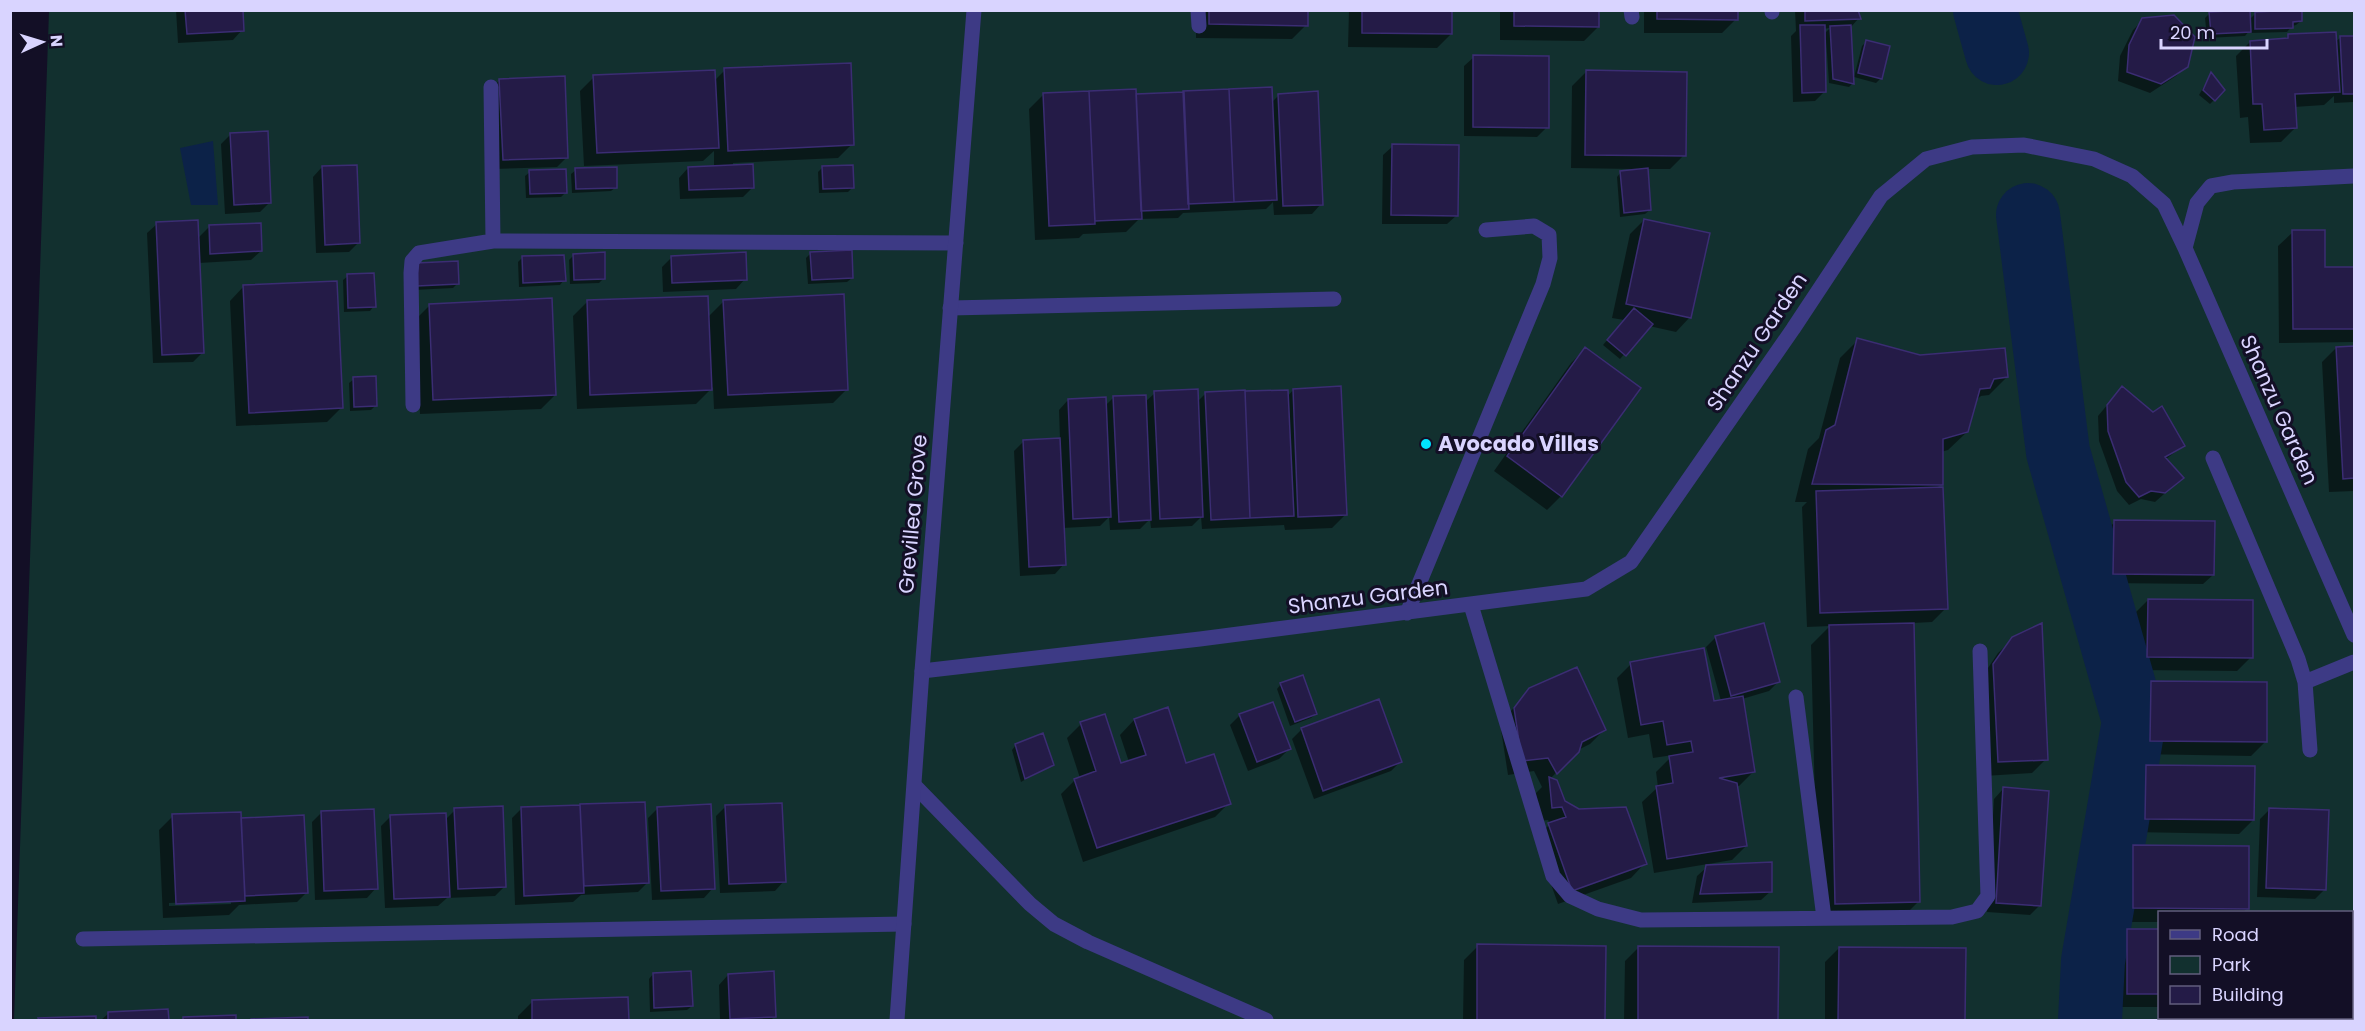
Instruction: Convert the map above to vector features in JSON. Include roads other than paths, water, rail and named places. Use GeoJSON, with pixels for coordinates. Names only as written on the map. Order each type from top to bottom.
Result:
{"type":"FeatureCollection","features":[{"type":"Feature","properties":{"kind":"street","name":"Grevillea Grove"},"geometry":{"type":"LineString","coordinates":[[897,1020],[974,10]]}},
{"type":"Feature","properties":{"kind":"street"},"geometry":{"type":"LineString","coordinates":[[491,87],[493,241]]}},
{"type":"Feature","properties":{"kind":"street","name":"Shanzu Garden"},"geometry":{"type":"LineString","coordinates":[[922,670],[1407,613],[1586,589],[1631,562],[1881,196],[1926,159],[1972,147],[2024,145],[2094,159],[2132,176],[2164,204],[2355,635]]}},
{"type":"Feature","properties":{"kind":"street"},"geometry":{"type":"LineString","coordinates":[[2185,248],[2197,203],[2211,186],[2233,182],[2355,176]]}},
{"type":"Feature","properties":{"kind":"street"},"geometry":{"type":"LineString","coordinates":[[1407,613],[1543,284],[1550,258],[1549,235],[1534,226],[1486,230]]}},
{"type":"Feature","properties":{"kind":"street"},"geometry":{"type":"LineString","coordinates":[[413,405],[412,261],[419,253],[493,241],[956,243]]}},
{"type":"Feature","properties":{"kind":"street"},"geometry":{"type":"LineString","coordinates":[[950,308],[1334,299]]}},
{"type":"Feature","properties":{"kind":"street"},"geometry":{"type":"LineString","coordinates":[[2213,458],[2298,659],[2305,682],[2310,750]]}},
{"type":"Feature","properties":{"kind":"street"},"geometry":{"type":"LineString","coordinates":[[1471,605],[1553,876],[1570,896],[1598,909],[1641,920],[1952,917],[1977,911],[1988,896],[1980,651]]}},
{"type":"Feature","properties":{"kind":"street"},"geometry":{"type":"LineString","coordinates":[[2305,682],[2355,662]]}},
{"type":"Feature","properties":{"kind":"street"},"geometry":{"type":"LineString","coordinates":[[1796,697],[1824,918]]}},
{"type":"Feature","properties":{"kind":"street"},"geometry":{"type":"LineString","coordinates":[[915,786],[1030,904],[1054,924],[1088,942],[1266,1020]]}},
{"type":"Feature","properties":{"kind":"street"},"geometry":{"type":"LineString","coordinates":[[83,939],[904,924]]}},
{"type":"Feature","properties":{"kind":"water"},"geometry":{"type":"Polygon","coordinates":[[[213,141],[218,205],[191,205],[180,148],[213,141]]]}},
{"type":"Feature","properties":{"kind":"waterway"},"geometry":{"type":"LineString","coordinates":[[1985,10],[1997,53]]}},
{"type":"Feature","properties":{"kind":"waterway"},"geometry":{"type":"LineString","coordinates":[[2028,215],[2058,452],[2134,721],[2093,961],[2090,1020]]}},
{"type":"Feature","properties":{"kind":"place","name":"Avocado Villas"},"geometry":{"type":"Point","coordinates":[1426,444]}}]}
